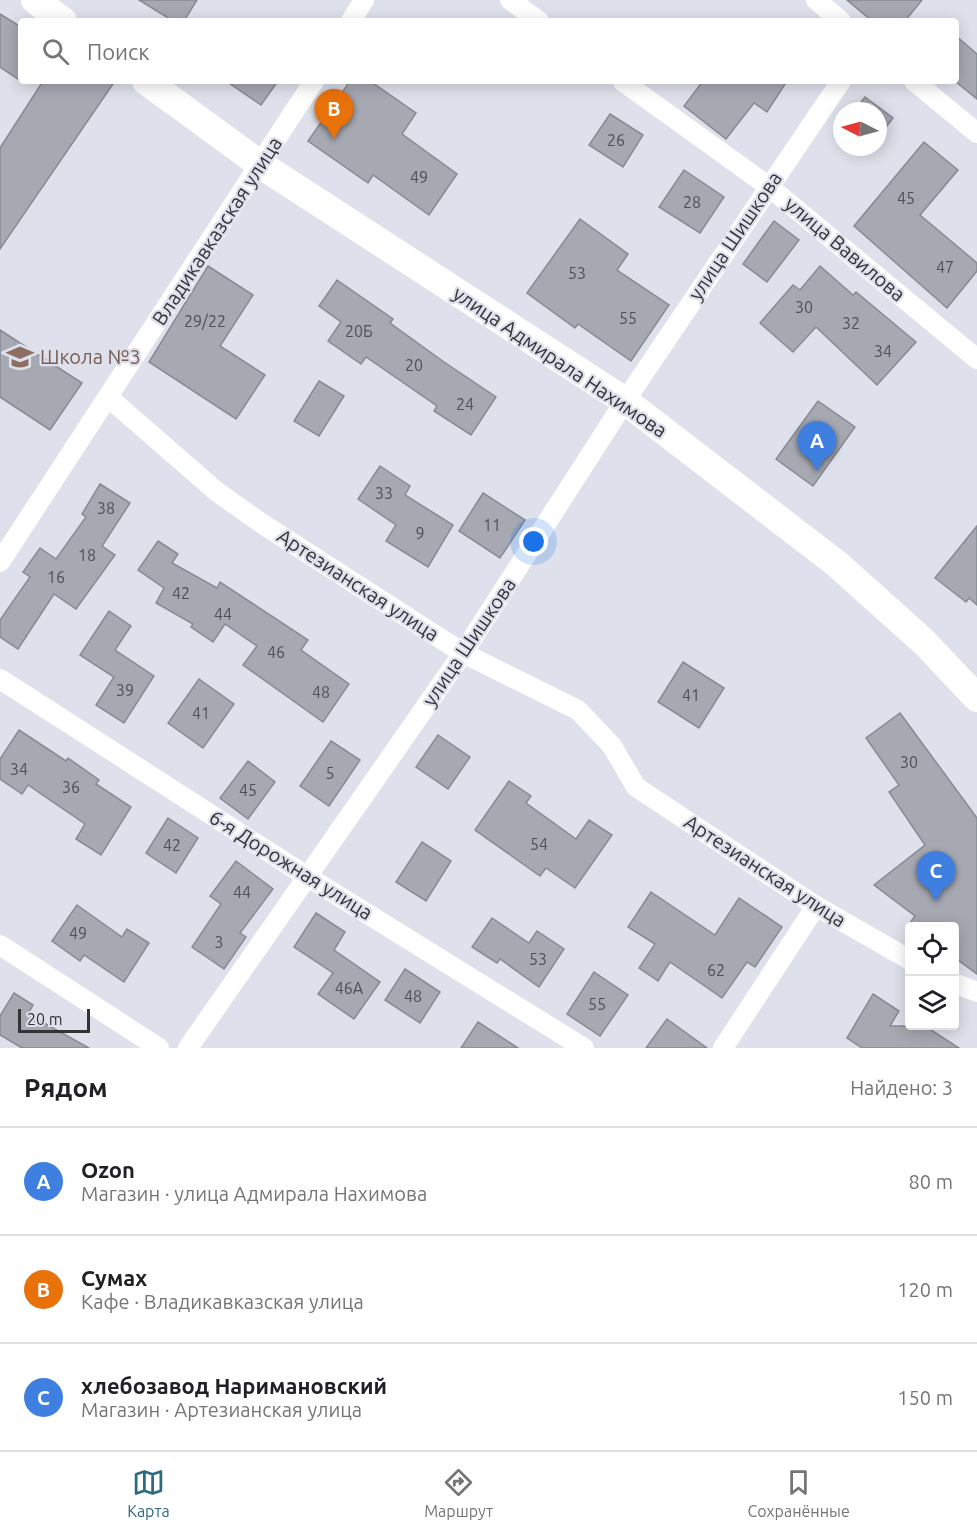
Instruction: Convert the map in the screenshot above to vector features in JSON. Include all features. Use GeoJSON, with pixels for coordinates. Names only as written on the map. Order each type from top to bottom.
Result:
{"type":"FeatureCollection","features":[{"type":"Feature","properties":{"kind":"main road"},"geometry":{"type":"LineString","coordinates":[[35,0],[59,18]]}},
{"type":"Feature","properties":{"kind":"main road","name":"улица Адмирала Нахимова"},"geometry":{"type":"LineString","coordinates":[[150,84],[261,165],[625,401],[837,564],[924,642],[977,698]]}},
{"type":"Feature","properties":{"kind":"street"},"geometry":{"type":"LineString","coordinates":[[353,18],[364,0]]}},
{"type":"Feature","properties":{"kind":"street"},"geometry":{"type":"LineString","coordinates":[[510,0],[535,18]]}},
{"type":"Feature","properties":{"kind":"street"},"geometry":{"type":"LineString","coordinates":[[816,0],[837,18]]}},
{"type":"Feature","properties":{"kind":"street","name":"Владикавказская улица"},"geometry":{"type":"LineString","coordinates":[[0,562],[312,84]]}},
{"type":"Feature","properties":{"kind":"street","name":"улица Вавилова"},"geometry":{"type":"LineString","coordinates":[[626,84],[768,186],[977,359]]}},
{"type":"Feature","properties":{"kind":"street","name":"улица Шишкова"},"geometry":{"type":"LineString","coordinates":[[188,1048],[463,653],[625,401],[839,84]]}},
{"type":"Feature","properties":{"kind":"street"},"geometry":{"type":"LineString","coordinates":[[918,84],[977,133]]}},
{"type":"Feature","properties":{"kind":"street","name":"Артезианская улица"},"geometry":{"type":"LineString","coordinates":[[108,397],[216,490],[261,523],[463,653],[578,710],[612,746],[636,787],[816,906],[905,958]]}},
{"type":"Feature","properties":{"kind":"street","name":"6-я Дорожная улица"},"geometry":{"type":"LineString","coordinates":[[0,679],[308,877],[584,1048]]}},
{"type":"Feature","properties":{"kind":"street"},"geometry":{"type":"LineString","coordinates":[[723,1048],[816,906]]}},
{"type":"Feature","properties":{"kind":"street"},"geometry":{"type":"LineString","coordinates":[[0,945],[159,1048]]}},
{"type":"Feature","properties":{"kind":"street"},"geometry":{"type":"LineString","coordinates":[[959,985],[977,992]]}},
{"type":"Feature","properties":{"kind":"building"},"geometry":{"type":"Polygon","coordinates":[[[139,0],[197,0],[186,18],[168,18],[139,0]]]}},
{"type":"Feature","properties":{"kind":"building"},"geometry":{"type":"Polygon","coordinates":[[[847,0],[922,0],[907,18],[868,18],[847,0]]]}},
{"type":"Feature","properties":{"kind":"building"},"geometry":{"type":"Polygon","coordinates":[[[0,14],[18,25],[18,79],[0,67],[0,14]]]}},
{"type":"Feature","properties":{"kind":"building"},"geometry":{"type":"Polygon","coordinates":[[[959,39],[977,54],[977,99],[958,84],[959,39]]]}},
{"type":"Feature","properties":{"kind":"building"},"geometry":{"type":"Polygon","coordinates":[[[41,84],[113,84],[0,249],[0,148],[41,84]]]}},
{"type":"Feature","properties":{"kind":"building"},"geometry":{"type":"Polygon","coordinates":[[[230,84],[276,84],[261,105],[230,84]]]}},
{"type":"Feature","properties":{"kind":"building"},"geometry":{"type":"Polygon","coordinates":[[[348,84],[374,84],[416,113],[402,134],[457,174],[429,215],[373,175],[368,183],[308,141],[348,84]]]}},
{"type":"Feature","properties":{"kind":"building"},"geometry":{"type":"Polygon","coordinates":[[[701,84],[785,84],[767,112],[754,103],[726,139],[684,106],[701,84]]]}},
{"type":"Feature","properties":{"kind":"building"},"geometry":{"type":"Polygon","coordinates":[[[865,97],[872,102],[861,102],[865,97]]]}},
{"type":"Feature","properties":{"kind":"building"},"geometry":{"type":"Polygon","coordinates":[[[610,114],[643,135],[623,167],[589,145],[610,114]]]}},
{"type":"Feature","properties":{"kind":"building"},"geometry":{"type":"Polygon","coordinates":[[[887,114],[893,118],[887,126],[887,114]]]}},
{"type":"Feature","properties":{"kind":"building"},"geometry":{"type":"Polygon","coordinates":[[[924,142],[958,170],[920,215],[977,263],[977,271],[947,308],[854,226],[924,142]]]}},
{"type":"Feature","properties":{"kind":"building"},"geometry":{"type":"Polygon","coordinates":[[[684,170],[724,197],[700,233],[659,207],[684,170]]]}},
{"type":"Feature","properties":{"kind":"building"},"geometry":{"type":"Polygon","coordinates":[[[580,219],[628,254],[617,270],[669,305],[631,361],[578,324],[575,328],[527,293],[580,219]]]}},
{"type":"Feature","properties":{"kind":"building"},"geometry":{"type":"Polygon","coordinates":[[[774,221],[799,240],[767,282],[743,264],[774,221]]]}},
{"type":"Feature","properties":{"kind":"building"},"geometry":{"type":"Polygon","coordinates":[[[208,266],[253,295],[220,346],[265,375],[236,419],[149,362],[208,266]]]}},
{"type":"Feature","properties":{"kind":"building"},"geometry":{"type":"Polygon","coordinates":[[[820,266],[853,295],[856,292],[916,342],[877,385],[816,327],[793,352],[760,323],[793,285],[800,290],[820,266]]]}},
{"type":"Feature","properties":{"kind":"building"},"geometry":{"type":"Polygon","coordinates":[[[337,280],[393,319],[390,323],[496,397],[471,435],[434,411],[437,406],[366,357],[361,364],[328,341],[341,322],[319,306],[337,280]]]}},
{"type":"Feature","properties":{"kind":"building","name":"Школа №3"},"geometry":{"type":"Polygon","coordinates":[[[0,330],[82,383],[50,430],[0,397],[0,330]]]}},
{"type":"Feature","properties":{"kind":"building"},"geometry":{"type":"Polygon","coordinates":[[[319,381],[344,396],[319,436],[294,421],[319,381]]]}},
{"type":"Feature","properties":{"kind":"building"},"geometry":{"type":"Polygon","coordinates":[[[818,401],[855,427],[813,486],[776,459],[818,401]]]}},
{"type":"Feature","properties":{"kind":"building"},"geometry":{"type":"Polygon","coordinates":[[[380,466],[410,486],[405,495],[453,525],[428,567],[386,541],[396,525],[358,499],[380,466]]]}},
{"type":"Feature","properties":{"kind":"building"},"geometry":{"type":"Polygon","coordinates":[[[100,484],[130,503],[102,546],[115,555],[76,609],[54,594],[18,649],[0,637],[0,620],[30,577],[23,572],[40,548],[56,559],[86,517],[82,514],[100,484]]]}},
{"type":"Feature","properties":{"kind":"building"},"geometry":{"type":"Polygon","coordinates":[[[483,493],[525,520],[500,558],[459,531],[483,493]]]}},
{"type":"Feature","properties":{"kind":"building"},"geometry":{"type":"Polygon","coordinates":[[[977,526],[977,605],[969,598],[966,602],[935,578],[977,526]]]}},
{"type":"Feature","properties":{"kind":"building"},"geometry":{"type":"Polygon","coordinates":[[[158,541],[178,554],[172,563],[217,588],[220,582],[308,640],[301,650],[349,684],[323,722],[243,665],[257,646],[225,624],[213,642],[191,627],[193,624],[156,603],[164,588],[138,570],[158,541]]]}},
{"type":"Feature","properties":{"kind":"building"},"geometry":{"type":"Polygon","coordinates":[[[109,611],[131,626],[115,650],[154,676],[124,723],[96,705],[114,677],[80,655],[109,611]]]}},
{"type":"Feature","properties":{"kind":"building"},"geometry":{"type":"Polygon","coordinates":[[[683,662],[724,688],[699,728],[658,702],[683,662]]]}},
{"type":"Feature","properties":{"kind":"building"},"geometry":{"type":"Polygon","coordinates":[[[199,679],[234,704],[203,748],[168,723],[199,679]]]}},
{"type":"Feature","properties":{"kind":"building"},"geometry":{"type":"Polygon","coordinates":[[[900,713],[977,818],[977,974],[959,961],[959,922],[911,922],[915,916],[874,885],[925,845],[889,792],[899,785],[866,738],[900,713]]]}},
{"type":"Feature","properties":{"kind":"building"},"geometry":{"type":"Polygon","coordinates":[[[19,730],[66,761],[68,758],[99,780],[96,784],[131,807],[101,855],[76,839],[85,824],[28,785],[22,794],[0,779],[0,759],[19,730]]]}},
{"type":"Feature","properties":{"kind":"building"},"geometry":{"type":"Polygon","coordinates":[[[438,735],[470,757],[448,789],[416,767],[438,735]]]}},
{"type":"Feature","properties":{"kind":"building"},"geometry":{"type":"Polygon","coordinates":[[[331,741],[360,760],[329,806],[300,786],[331,741]]]}},
{"type":"Feature","properties":{"kind":"building"},"geometry":{"type":"Polygon","coordinates":[[[248,761],[275,782],[248,819],[220,798],[248,761]]]}},
{"type":"Feature","properties":{"kind":"building"},"geometry":{"type":"Polygon","coordinates":[[[509,781],[531,796],[526,803],[576,839],[589,820],[612,835],[575,888],[546,868],[540,876],[475,830],[509,781]]]}},
{"type":"Feature","properties":{"kind":"building"},"geometry":{"type":"Polygon","coordinates":[[[168,818],[198,838],[176,873],[146,853],[168,818]]]}},
{"type":"Feature","properties":{"kind":"building"},"geometry":{"type":"Polygon","coordinates":[[[422,842],[451,861],[426,901],[396,882],[422,842]]]}},
{"type":"Feature","properties":{"kind":"building"},"geometry":{"type":"Polygon","coordinates":[[[236,861],[273,889],[240,933],[246,937],[224,969],[192,947],[221,904],[210,896],[236,861]]]}},
{"type":"Feature","properties":{"kind":"building"},"geometry":{"type":"Polygon","coordinates":[[[651,892],[715,935],[739,898],[782,927],[755,967],[747,962],[722,998],[670,962],[658,981],[639,968],[655,944],[628,927],[651,892]]]}},
{"type":"Feature","properties":{"kind":"building"},"geometry":{"type":"Polygon","coordinates":[[[77,905],[122,937],[127,929],[149,943],[124,982],[84,955],[80,961],[52,941],[77,905]]]}},
{"type":"Feature","properties":{"kind":"building"},"geometry":{"type":"Polygon","coordinates":[[[316,913],[345,932],[334,950],[380,982],[354,1019],[318,994],[333,973],[294,947],[316,913]]]}},
{"type":"Feature","properties":{"kind":"building"},"geometry":{"type":"Polygon","coordinates":[[[492,918],[529,943],[537,931],[564,949],[539,987],[500,959],[497,963],[472,947],[492,918]]]}},
{"type":"Feature","properties":{"kind":"building"},"geometry":{"type":"Polygon","coordinates":[[[405,969],[440,992],[420,1023],[385,1000],[405,969]]]}},
{"type":"Feature","properties":{"kind":"building"},"geometry":{"type":"Polygon","coordinates":[[[594,972],[628,995],[600,1036],[567,1014],[594,972]]]}},
{"type":"Feature","properties":{"kind":"building"},"geometry":{"type":"Polygon","coordinates":[[[14,993],[33,1005],[28,1014],[89,1048],[22,1048],[0,1035],[0,1016],[14,993]]]}},
{"type":"Feature","properties":{"kind":"building"},"geometry":{"type":"Polygon","coordinates":[[[873,994],[899,1011],[890,1026],[905,1026],[905,1030],[931,1030],[959,1048],[862,1048],[847,1038],[873,994]]]}},
{"type":"Feature","properties":{"kind":"building"},"geometry":{"type":"Polygon","coordinates":[[[667,1019],[707,1048],[646,1048],[667,1019]]]}},
{"type":"Feature","properties":{"kind":"building"},"geometry":{"type":"Polygon","coordinates":[[[478,1022],[518,1048],[461,1048],[478,1022]]]}},
{"type":"Feature","properties":{"kind":"place","name":"Сумах"},"geometry":{"type":"Point","coordinates":[334,139]}},
{"type":"Feature","properties":{"kind":"place","name":"Школа №3"},"geometry":{"type":"Point","coordinates":[20,357]}},
{"type":"Feature","properties":{"kind":"place","name":"Ozon"},"geometry":{"type":"Point","coordinates":[817,471]}},
{"type":"Feature","properties":{"kind":"place","name":"хлебозавод Наримановский"},"geometry":{"type":"Point","coordinates":[936,901]}}]}
